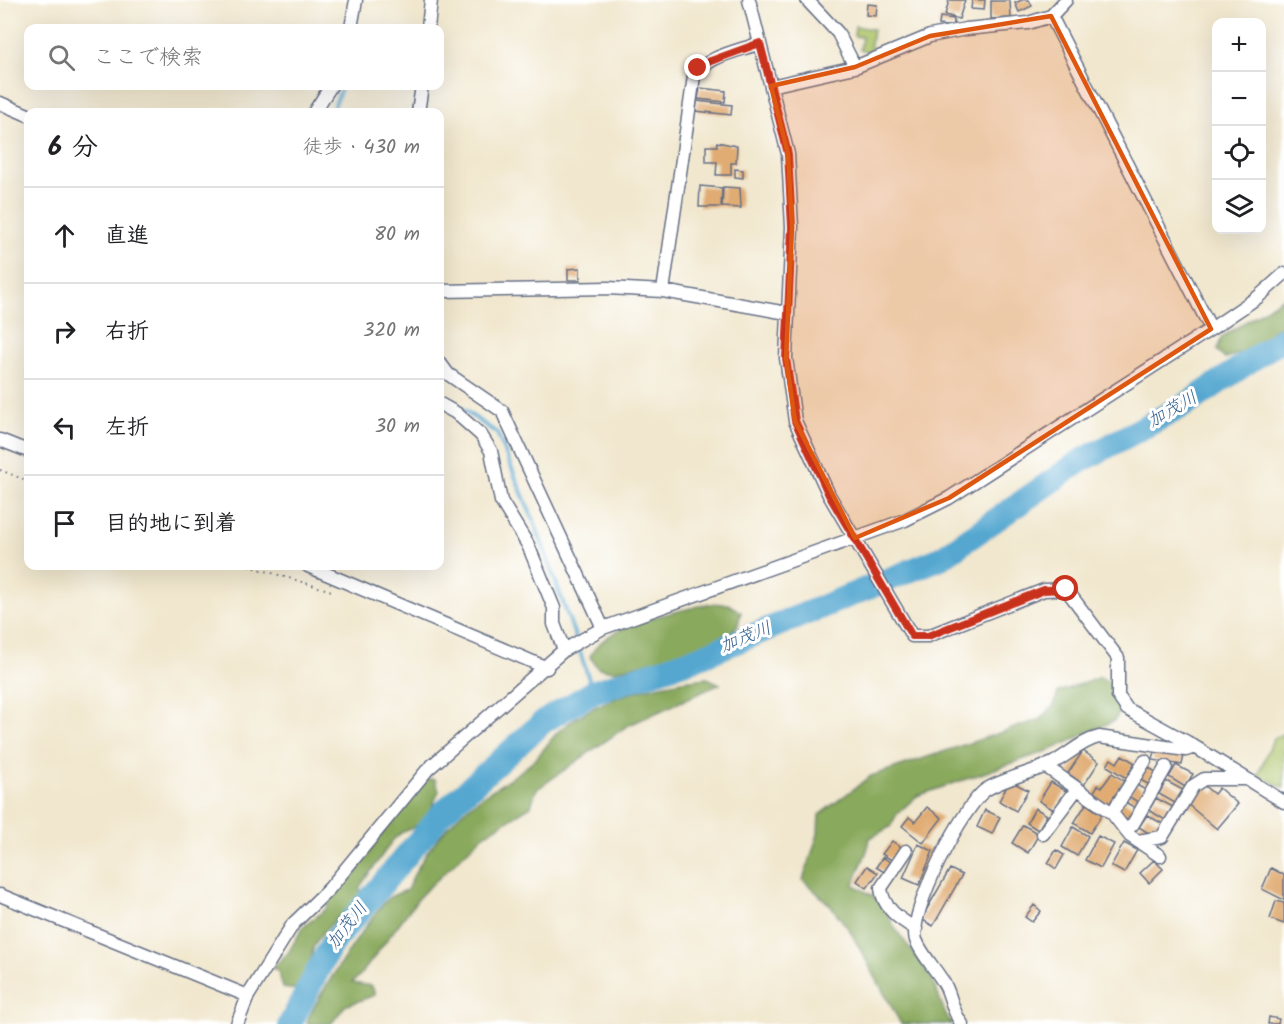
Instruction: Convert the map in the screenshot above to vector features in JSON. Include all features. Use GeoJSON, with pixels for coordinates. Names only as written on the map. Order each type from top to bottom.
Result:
{"type":"FeatureCollection","features":[{"type":"Feature","properties":{"kind":"street"},"geometry":{"type":"LineString","coordinates":[[352,24],[357,0]]}},
{"type":"Feature","properties":{"kind":"street"},"geometry":{"type":"LineString","coordinates":[[428,24],[431,0]]}},
{"type":"Feature","properties":{"kind":"street"},"geometry":{"type":"LineString","coordinates":[[749,0],[788,154],[792,227],[786,358],[795,421],[829,495],[912,636],[928,636],[1044,590],[1066,589],[1118,658],[1118,696],[1127,709],[1195,747],[1284,802]]}},
{"type":"Feature","properties":{"kind":"street"},"geometry":{"type":"LineString","coordinates":[[807,0],[838,33],[855,67]]}},
{"type":"Feature","properties":{"kind":"street"},"geometry":{"type":"LineString","coordinates":[[771,86],[855,67],[930,36],[966,29],[1028,23],[1051,16],[1066,0]]}},
{"type":"Feature","properties":{"kind":"street"},"geometry":{"type":"LineString","coordinates":[[1051,16],[1211,329]]}},
{"type":"Feature","properties":{"kind":"street"},"geometry":{"type":"LineString","coordinates":[[663,291],[694,76],[698,68],[708,62],[760,43]]}},
{"type":"Feature","properties":{"kind":"street"},"geometry":{"type":"LineString","coordinates":[[317,108],[328,90]]}},
{"type":"Feature","properties":{"kind":"street"},"geometry":{"type":"LineString","coordinates":[[419,108],[421,90]]}},
{"type":"Feature","properties":{"kind":"street"},"geometry":{"type":"LineString","coordinates":[[0,103],[24,113]]}},
{"type":"Feature","properties":{"kind":"street"},"geometry":{"type":"LineString","coordinates":[[237,1024],[248,996],[293,924],[329,889],[428,770],[568,648],[603,628],[905,520],[949,498],[1211,329],[1258,297],[1284,274]]}},
{"type":"Feature","properties":{"kind":"street"},"geometry":{"type":"LineString","coordinates":[[444,291],[608,288],[663,291],[788,314]]}},
{"type":"Feature","properties":{"kind":"street"},"geometry":{"type":"LineString","coordinates":[[444,368],[448,374],[502,411],[520,447],[539,496],[603,628]]}},
{"type":"Feature","properties":{"kind":"street"},"geometry":{"type":"LineString","coordinates":[[444,406],[456,413],[481,435],[491,451],[501,501],[528,545],[554,608],[554,624],[568,648]]}},
{"type":"Feature","properties":{"kind":"street"},"geometry":{"type":"LineString","coordinates":[[0,440],[24,449]]}},
{"type":"Feature","properties":{"kind":"street"},"geometry":{"type":"LineString","coordinates":[[317,570],[547,668]]}},
{"type":"Feature","properties":{"kind":"street"},"geometry":{"type":"LineString","coordinates":[[963,1024],[956,1017],[946,987],[916,940],[915,928],[920,907],[942,851],[985,790],[1045,766],[1099,737],[1186,750],[1195,747]]}},
{"type":"Feature","properties":{"kind":"street"},"geometry":{"type":"LineString","coordinates":[[1112,813],[1145,761]]}},
{"type":"Feature","properties":{"kind":"street"},"geometry":{"type":"LineString","coordinates":[[1045,766],[1112,813],[1126,831],[1161,856]]}},
{"type":"Feature","properties":{"kind":"street"},"geometry":{"type":"LineString","coordinates":[[1126,831],[1134,824],[1166,767]]}},
{"type":"Feature","properties":{"kind":"street"},"geometry":{"type":"LineString","coordinates":[[1138,841],[1162,837],[1193,786],[1204,779],[1248,779]]}},
{"type":"Feature","properties":{"kind":"street"},"geometry":{"type":"LineString","coordinates":[[1043,834],[1077,789]]}},
{"type":"Feature","properties":{"kind":"street"},"geometry":{"type":"LineString","coordinates":[[906,850],[880,888],[893,914],[915,928]]}},
{"type":"Feature","properties":{"kind":"street"},"geometry":{"type":"LineString","coordinates":[[0,894],[248,996]]}},
{"type":"Feature","properties":{"kind":"path"},"geometry":{"type":"LineString","coordinates":[[0,470],[24,479]]}},
{"type":"Feature","properties":{"kind":"path"},"geometry":{"type":"LineString","coordinates":[[262,570],[343,594]]}},
{"type":"Feature","properties":{"kind":"highlighted area"},"geometry":{"type":"Polygon","coordinates":[[[1051,16],[1211,329],[949,498],[855,538],[795,421],[786,358],[792,227],[788,154],[771,86],[855,67],[930,36],[1051,16]]]}},
{"type":"Feature","properties":{"kind":"green space"},"geometry":{"type":"Polygon","coordinates":[[[855,26],[873,29],[870,52],[860,50],[862,37],[854,36],[855,26]]]}},
{"type":"Feature","properties":{"kind":"green space"},"geometry":{"type":"Polygon","coordinates":[[[1284,297],[1284,323],[1248,350],[1225,359],[1217,350],[1222,337],[1284,297]]]}},
{"type":"Feature","properties":{"kind":"green space"},"geometry":{"type":"Polygon","coordinates":[[[708,604],[728,604],[741,612],[738,625],[723,640],[697,650],[614,671],[598,668],[590,657],[597,646],[609,636],[625,628],[642,621],[708,604]]]}},
{"type":"Feature","properties":{"kind":"green space"},"geometry":{"type":"Polygon","coordinates":[[[1100,677],[1111,683],[1114,698],[1121,710],[1114,721],[1053,749],[917,796],[897,814],[890,827],[870,838],[854,885],[882,901],[894,927],[932,978],[945,1013],[952,1024],[901,1024],[850,931],[830,905],[803,880],[818,834],[819,815],[871,776],[1041,719],[1054,705],[1058,692],[1100,677]]]}},
{"type":"Feature","properties":{"kind":"green space"},"geometry":{"type":"Polygon","coordinates":[[[707,678],[720,684],[627,726],[536,790],[531,806],[484,835],[420,896],[352,983],[372,986],[375,995],[345,1006],[331,1024],[307,1024],[330,980],[372,919],[390,897],[407,890],[429,850],[459,815],[527,767],[562,728],[594,707],[612,699],[669,683],[707,678]]]}},
{"type":"Feature","properties":{"kind":"green space"},"geometry":{"type":"Polygon","coordinates":[[[1284,733],[1284,788],[1258,775],[1273,739],[1284,733]]]}},
{"type":"Feature","properties":{"kind":"green space"},"geometry":{"type":"Polygon","coordinates":[[[429,779],[435,779],[439,791],[425,822],[401,833],[392,841],[359,888],[364,894],[317,940],[312,951],[308,977],[302,986],[295,989],[283,988],[278,971],[272,968],[288,953],[303,927],[326,909],[333,894],[365,857],[416,788],[429,779]]]}},
{"type":"Feature","properties":{"kind":"building"},"geometry":{"type":"Polygon","coordinates":[[[949,0],[965,0],[959,19],[945,15],[949,0]]]}},
{"type":"Feature","properties":{"kind":"building"},"geometry":{"type":"Polygon","coordinates":[[[972,0],[985,0],[984,10],[971,9],[972,0]]]}},
{"type":"Feature","properties":{"kind":"building"},"geometry":{"type":"Polygon","coordinates":[[[1029,0],[1032,6],[1019,12],[1015,3],[1029,0]]]}},
{"type":"Feature","properties":{"kind":"building"},"geometry":{"type":"Polygon","coordinates":[[[991,1],[1010,1],[1011,18],[991,19],[991,1]]]}},
{"type":"Feature","properties":{"kind":"building"},"geometry":{"type":"Polygon","coordinates":[[[867,4],[877,5],[876,16],[866,15],[867,4]]]}},
{"type":"Feature","properties":{"kind":"building"},"geometry":{"type":"Polygon","coordinates":[[[940,17],[954,19],[953,27],[939,25],[940,17]]]}},
{"type":"Feature","properties":{"kind":"building"},"geometry":{"type":"Polygon","coordinates":[[[700,88],[726,91],[725,102],[698,99],[700,88]]]}},
{"type":"Feature","properties":{"kind":"building"},"geometry":{"type":"Polygon","coordinates":[[[697,101],[732,105],[731,115],[696,111],[697,101]]]}},
{"type":"Feature","properties":{"kind":"building"},"geometry":{"type":"Polygon","coordinates":[[[717,142],[737,146],[736,163],[731,163],[731,175],[716,175],[717,162],[706,162],[706,146],[717,146],[717,142]]]}},
{"type":"Feature","properties":{"kind":"building"},"geometry":{"type":"Polygon","coordinates":[[[735,169],[743,170],[743,178],[735,177],[735,169]]]}},
{"type":"Feature","properties":{"kind":"building"},"geometry":{"type":"Polygon","coordinates":[[[700,186],[722,188],[721,207],[699,207],[700,186]]]}},
{"type":"Feature","properties":{"kind":"building"},"geometry":{"type":"Polygon","coordinates":[[[723,187],[740,188],[741,208],[722,207],[723,187]]]}},
{"type":"Feature","properties":{"kind":"building"},"geometry":{"type":"Polygon","coordinates":[[[580,268],[580,280],[568,280],[568,269],[580,268]]]}},
{"type":"Feature","properties":{"kind":"building"},"geometry":{"type":"Polygon","coordinates":[[[1155,750],[1184,755],[1182,765],[1153,760],[1155,750]]]}},
{"type":"Feature","properties":{"kind":"building"},"geometry":{"type":"Polygon","coordinates":[[[1083,751],[1099,762],[1084,785],[1068,773],[1083,751]]]}},
{"type":"Feature","properties":{"kind":"building"},"geometry":{"type":"Polygon","coordinates":[[[1122,755],[1135,763],[1126,778],[1107,766],[1111,759],[1117,763],[1122,755]]]}},
{"type":"Feature","properties":{"kind":"building"},"geometry":{"type":"Polygon","coordinates":[[[1176,765],[1193,774],[1185,787],[1169,777],[1176,765]]]}},
{"type":"Feature","properties":{"kind":"building"},"geometry":{"type":"Polygon","coordinates":[[[1146,766],[1159,774],[1152,786],[1138,779],[1146,766]]]}},
{"type":"Feature","properties":{"kind":"building"},"geometry":{"type":"Polygon","coordinates":[[[1112,773],[1124,781],[1108,806],[1092,795],[1098,785],[1102,787],[1112,773]]]}},
{"type":"Feature","properties":{"kind":"building"},"geometry":{"type":"Polygon","coordinates":[[[1010,781],[1028,790],[1016,811],[999,801],[1010,781]]]}},
{"type":"Feature","properties":{"kind":"building"},"geometry":{"type":"Polygon","coordinates":[[[1166,781],[1183,790],[1175,803],[1159,794],[1166,781]]]}},
{"type":"Feature","properties":{"kind":"building"},"geometry":{"type":"Polygon","coordinates":[[[1051,782],[1066,791],[1054,810],[1039,801],[1051,782]]]}},
{"type":"Feature","properties":{"kind":"building"},"geometry":{"type":"Polygon","coordinates":[[[1135,784],[1151,793],[1143,805],[1128,796],[1135,784]]]}},
{"type":"Feature","properties":{"kind":"building"},"geometry":{"type":"Polygon","coordinates":[[[1202,784],[1214,794],[1219,788],[1238,804],[1217,829],[1186,803],[1202,784]]]}},
{"type":"Feature","properties":{"kind":"building"},"geometry":{"type":"Polygon","coordinates":[[[1156,798],[1173,807],[1165,820],[1149,810],[1156,798]]]}},
{"type":"Feature","properties":{"kind":"building"},"geometry":{"type":"Polygon","coordinates":[[[1123,801],[1140,810],[1132,823],[1116,814],[1123,801]]]}},
{"type":"Feature","properties":{"kind":"building"},"geometry":{"type":"Polygon","coordinates":[[[1086,804],[1102,815],[1090,833],[1074,823],[1086,804]]]}},
{"type":"Feature","properties":{"kind":"building"},"geometry":{"type":"Polygon","coordinates":[[[927,807],[942,818],[923,843],[902,826],[909,817],[915,822],[927,807]]]}},
{"type":"Feature","properties":{"kind":"building"},"geometry":{"type":"Polygon","coordinates":[[[1035,808],[1047,815],[1038,830],[1027,823],[1035,808]]]}},
{"type":"Feature","properties":{"kind":"building"},"geometry":{"type":"Polygon","coordinates":[[[985,810],[1000,817],[992,834],[977,827],[985,810]]]}},
{"type":"Feature","properties":{"kind":"building"},"geometry":{"type":"Polygon","coordinates":[[[1147,815],[1163,824],[1155,837],[1139,827],[1147,815]]]}},
{"type":"Feature","properties":{"kind":"building"},"geometry":{"type":"Polygon","coordinates":[[[1023,825],[1039,834],[1028,853],[1012,843],[1023,825]]]}},
{"type":"Feature","properties":{"kind":"building"},"geometry":{"type":"Polygon","coordinates":[[[1073,827],[1088,836],[1077,856],[1062,847],[1073,827]]]}},
{"type":"Feature","properties":{"kind":"building"},"geometry":{"type":"Polygon","coordinates":[[[1098,836],[1114,844],[1101,868],[1085,860],[1098,836]]]}},
{"type":"Feature","properties":{"kind":"building"},"geometry":{"type":"Polygon","coordinates":[[[892,841],[902,848],[893,861],[882,854],[892,841]]]}},
{"type":"Feature","properties":{"kind":"building"},"geometry":{"type":"Polygon","coordinates":[[[1124,843],[1137,850],[1124,873],[1111,866],[1124,843]]]}},
{"type":"Feature","properties":{"kind":"building"},"geometry":{"type":"Polygon","coordinates":[[[918,844],[933,851],[919,885],[903,878],[918,844]]]}},
{"type":"Feature","properties":{"kind":"building"},"geometry":{"type":"Polygon","coordinates":[[[1056,850],[1064,855],[1056,869],[1048,863],[1056,850]]]}},
{"type":"Feature","properties":{"kind":"building"},"geometry":{"type":"Polygon","coordinates":[[[883,857],[891,863],[884,872],[876,867],[883,857]]]}},
{"type":"Feature","properties":{"kind":"building"},"geometry":{"type":"Polygon","coordinates":[[[1154,860],[1163,869],[1149,883],[1140,873],[1154,860]]]}},
{"type":"Feature","properties":{"kind":"building"},"geometry":{"type":"Polygon","coordinates":[[[867,866],[878,873],[867,888],[857,881],[867,866]]]}},
{"type":"Feature","properties":{"kind":"building"},"geometry":{"type":"Polygon","coordinates":[[[1271,868],[1284,875],[1284,900],[1262,889],[1271,868]]]}},
{"type":"Feature","properties":{"kind":"building"},"geometry":{"type":"Polygon","coordinates":[[[950,869],[962,875],[933,926],[921,919],[950,869]]]}},
{"type":"Feature","properties":{"kind":"building"},"geometry":{"type":"Polygon","coordinates":[[[1276,901],[1284,903],[1284,924],[1270,919],[1276,901]]]}},
{"type":"Feature","properties":{"kind":"building"},"geometry":{"type":"Polygon","coordinates":[[[1034,905],[1041,911],[1032,922],[1025,917],[1034,905]]]}},
{"type":"Feature","properties":{"kind":"building"},"geometry":{"type":"Polygon","coordinates":[[[1269,1017],[1279,1019],[1278,1024],[1268,1024],[1269,1017]]]}},
{"type":"Feature","properties":{"kind":"waterway"},"geometry":{"type":"LineString","coordinates":[[334,108],[340,90]]}},
{"type":"Feature","properties":{"kind":"waterway","name":"加茂川"},"geometry":{"type":"LineString","coordinates":[[290,1024],[331,945],[443,812],[543,722],[593,692],[695,659],[941,558],[1079,462],[1187,404],[1284,338]]}},
{"type":"Feature","properties":{"kind":"waterway"},"geometry":{"type":"LineString","coordinates":[[444,397],[497,433],[535,524],[576,639]]}},
{"type":"Feature","properties":{"kind":"waterway"},"geometry":{"type":"LineString","coordinates":[[578,646],[593,692]]}},
{"type":"Feature","properties":{"kind":"route"},"geometry":{"type":"LineString","coordinates":[[698,68],[708,62],[760,43],[788,154],[792,227],[786,358],[795,421],[829,495],[912,636],[920,638],[928,636],[1044,590],[1054,587],[1066,589]]}}]}
